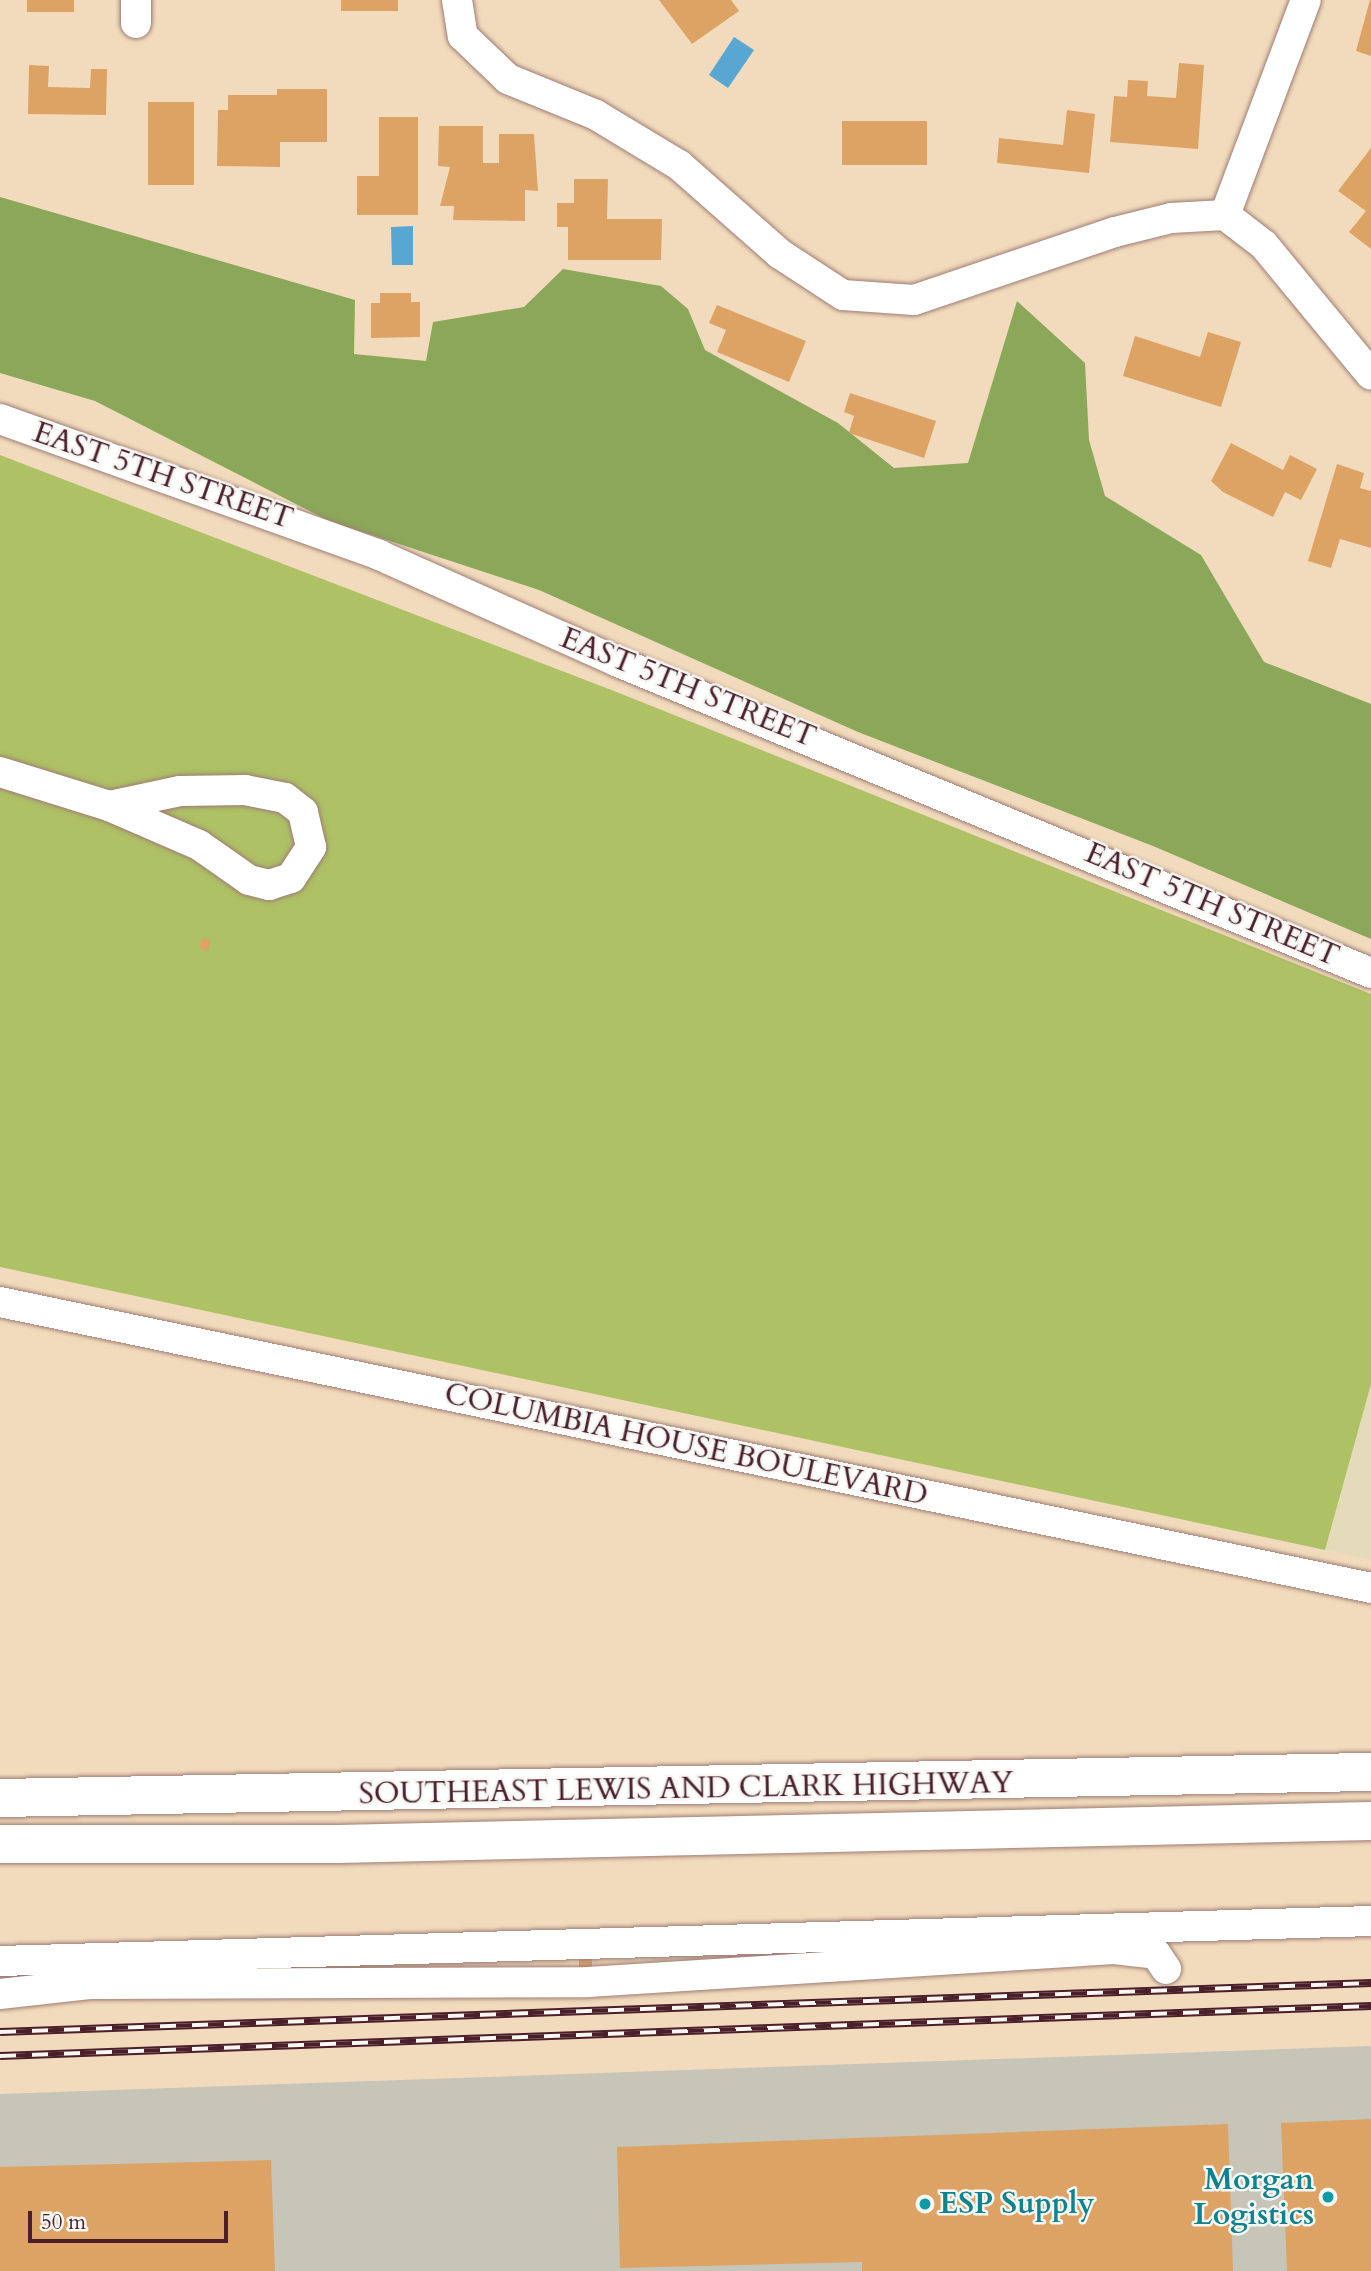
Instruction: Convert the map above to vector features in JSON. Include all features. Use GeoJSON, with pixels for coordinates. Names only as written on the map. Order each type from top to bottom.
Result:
{"type":"FeatureCollection","features":[{"type":"Feature","properties":{"kind":"highway","name":"SOUTHEAST LEWIS AND CLARK HIGHWAY"},"geometry":{"type":"LineString","coordinates":[[0,1798],[1371,1772]]}},
{"type":"Feature","properties":{"kind":"highway","name":"SOUTHEAST LEWIS AND CLARK HIGHWAY"},"geometry":{"type":"LineString","coordinates":[[0,1844],[338,1844],[1371,1821]]}},
{"type":"Feature","properties":{"kind":"street"},"geometry":{"type":"LineString","coordinates":[[457,0],[463,36],[508,79],[596,115],[680,165],[780,254],[843,295],[879,301],[951,293],[1115,232],[1171,218],[1225,215],[1264,245],[1371,374]]}},
{"type":"Feature","properties":{"kind":"street"},"geometry":{"type":"LineString","coordinates":[[1225,215],[1306,0]]}},
{"type":"Feature","properties":{"kind":"street","name":"EAST 5TH STREET"},"geometry":{"type":"LineString","coordinates":[[0,419],[379,555],[618,662],[1371,973]]}},
{"type":"Feature","properties":{"kind":"street"},"geometry":{"type":"LineString","coordinates":[[0,772],[109,806],[269,885],[291,878],[311,847],[303,812],[285,798],[245,790],[180,791],[109,806]]}},
{"type":"Feature","properties":{"kind":"street","name":"COLUMBIA HOUSE BOULEVARD"},"geometry":{"type":"LineString","coordinates":[[0,1302],[1371,1588]]}},
{"type":"Feature","properties":{"kind":"street"},"geometry":{"type":"LineString","coordinates":[[0,1961],[1371,1921]]}},
{"type":"Feature","properties":{"kind":"street"},"geometry":{"type":"LineString","coordinates":[[0,1994],[90,1984],[588,1982],[1114,1949],[1156,1954],[1166,1969]]}},
{"type":"Feature","properties":{"kind":"shaded area"},"geometry":{"type":"Polygon","coordinates":[[[1371,1384],[1371,1560],[1325,1550],[1371,1384]]]}},
{"type":"Feature","properties":{"kind":"shaded area"},"geometry":{"type":"Polygon","coordinates":[[[1371,2046],[1371,2271],[0,2271],[0,2094],[1371,2046]]]}},
{"type":"Feature","properties":{"kind":"green space"},"geometry":{"type":"Polygon","coordinates":[[[0,197],[355,300],[354,354],[426,361],[433,322],[524,307],[563,269],[661,286],[688,309],[705,350],[838,423],[894,468],[968,463],[1017,301],[1085,363],[1089,440],[1105,496],[1201,555],[1264,662],[1371,704],[1371,939],[1153,846],[858,732],[539,590],[329,521],[95,401],[0,373],[0,197]]]}},
{"type":"Feature","properties":{"kind":"green space"},"geometry":{"type":"Polygon","coordinates":[[[0,455],[614,691],[1371,994],[1371,1384],[1325,1550],[0,1267],[0,455]]]}},
{"type":"Feature","properties":{"kind":"water"},"geometry":{"type":"Polygon","coordinates":[[[734,37],[754,50],[728,88],[709,75],[734,37]]]}},
{"type":"Feature","properties":{"kind":"water"},"geometry":{"type":"Polygon","coordinates":[[[413,226],[413,265],[392,265],[391,227],[413,226]]]}},
{"type":"Feature","properties":{"kind":"building"},"geometry":{"type":"Polygon","coordinates":[[[27,0],[74,0],[74,12],[27,12],[27,0]]]}},
{"type":"Feature","properties":{"kind":"building"},"geometry":{"type":"Polygon","coordinates":[[[341,0],[398,0],[398,11],[341,11],[341,0]]]}},
{"type":"Feature","properties":{"kind":"building"},"geometry":{"type":"Polygon","coordinates":[[[659,0],[731,0],[739,11],[692,44],[659,0]]]}},
{"type":"Feature","properties":{"kind":"building"},"geometry":{"type":"Polygon","coordinates":[[[1371,0],[1371,56],[1356,51],[1371,0]]]}},
{"type":"Feature","properties":{"kind":"building"},"geometry":{"type":"Polygon","coordinates":[[[1179,63],[1204,65],[1198,149],[1110,142],[1114,96],[1127,97],[1128,80],[1148,81],[1147,96],[1176,98],[1179,63]]]}},
{"type":"Feature","properties":{"kind":"building"},"geometry":{"type":"Polygon","coordinates":[[[29,65],[49,66],[48,87],[90,88],[91,69],[107,69],[106,115],[28,114],[29,65]]]}},
{"type":"Feature","properties":{"kind":"building"},"geometry":{"type":"Polygon","coordinates":[[[277,89],[327,89],[327,142],[280,142],[280,167],[217,166],[218,110],[228,110],[228,95],[277,95],[277,89]]]}},
{"type":"Feature","properties":{"kind":"building"},"geometry":{"type":"Polygon","coordinates":[[[148,102],[194,102],[194,185],[148,185],[148,102]]]}},
{"type":"Feature","properties":{"kind":"building"},"geometry":{"type":"Polygon","coordinates":[[[1067,110],[1095,114],[1089,173],[997,163],[999,138],[1063,145],[1067,110]]]}},
{"type":"Feature","properties":{"kind":"building"},"geometry":{"type":"Polygon","coordinates":[[[379,117],[418,117],[418,215],[357,215],[357,176],[379,176],[379,117]]]}},
{"type":"Feature","properties":{"kind":"building"},"geometry":{"type":"Polygon","coordinates":[[[842,121],[927,121],[927,165],[842,165],[842,121]]]}},
{"type":"Feature","properties":{"kind":"building"},"geometry":{"type":"Polygon","coordinates":[[[439,126],[483,126],[483,163],[499,163],[499,134],[534,134],[538,191],[525,190],[525,221],[453,220],[454,206],[440,206],[450,167],[438,166],[439,126]]]}},
{"type":"Feature","properties":{"kind":"building"},"geometry":{"type":"Polygon","coordinates":[[[1371,148],[1371,249],[1349,232],[1366,211],[1338,191],[1371,148]]]}},
{"type":"Feature","properties":{"kind":"building"},"geometry":{"type":"Polygon","coordinates":[[[574,179],[608,179],[607,219],[662,219],[661,260],[568,260],[568,227],[557,227],[557,203],[574,203],[574,179]]]}},
{"type":"Feature","properties":{"kind":"building"},"geometry":{"type":"Polygon","coordinates":[[[380,293],[411,293],[411,302],[420,302],[420,337],[371,338],[371,303],[380,303],[380,293]]]}},
{"type":"Feature","properties":{"kind":"building"},"geometry":{"type":"Polygon","coordinates":[[[717,305],[806,341],[789,382],[717,352],[726,330],[709,323],[717,305]]]}},
{"type":"Feature","properties":{"kind":"building"},"geometry":{"type":"Polygon","coordinates":[[[1208,332],[1241,342],[1221,407],[1123,376],[1135,336],[1200,357],[1208,332]]]}},
{"type":"Feature","properties":{"kind":"building"},"geometry":{"type":"Polygon","coordinates":[[[850,393],[936,421],[924,458],[849,433],[854,416],[844,412],[850,393]]]}},
{"type":"Feature","properties":{"kind":"building"},"geometry":{"type":"Polygon","coordinates":[[[1231,443],[1283,470],[1290,455],[1317,469],[1301,500],[1285,492],[1273,517],[1223,492],[1211,481],[1231,443]]]}},
{"type":"Feature","properties":{"kind":"building"},"geometry":{"type":"Polygon","coordinates":[[[1337,464],[1364,473],[1360,488],[1371,491],[1371,548],[1340,539],[1331,568],[1308,561],[1337,464]]]}},
{"type":"Feature","properties":{"kind":"building"},"geometry":{"type":"Polygon","coordinates":[[[202,938],[211,940],[208,951],[199,948],[202,938]]]}},
{"type":"Feature","properties":{"kind":"building"},"geometry":{"type":"Polygon","coordinates":[[[579,1957],[592,1957],[592,1967],[579,1967],[579,1957]]]}},
{"type":"Feature","properties":{"kind":"building","name":"Morgan Logistics"},"geometry":{"type":"Polygon","coordinates":[[[1371,2119],[1371,2271],[1287,2271],[1281,2123],[1371,2119]]]}},
{"type":"Feature","properties":{"kind":"building","name":"ESP Supply"},"geometry":{"type":"Polygon","coordinates":[[[1228,2124],[1233,2271],[862,2271],[862,2262],[620,2268],[617,2147],[1228,2124]]]}},
{"type":"Feature","properties":{"kind":"building"},"geometry":{"type":"Polygon","coordinates":[[[271,2160],[275,2271],[0,2271],[0,2167],[271,2160]]]}},
{"type":"Feature","properties":{"kind":"railway"},"geometry":{"type":"LineString","coordinates":[[0,2032],[1371,1983]]}},
{"type":"Feature","properties":{"kind":"railway"},"geometry":{"type":"LineString","coordinates":[[0,2056],[1371,2006]]}},
{"type":"Feature","properties":{"kind":"place","name":"Morgan Logistics"},"geometry":{"type":"Point","coordinates":[1328,2197]}},
{"type":"Feature","properties":{"kind":"place","name":"ESP Supply"},"geometry":{"type":"Point","coordinates":[925,2204]}}]}
